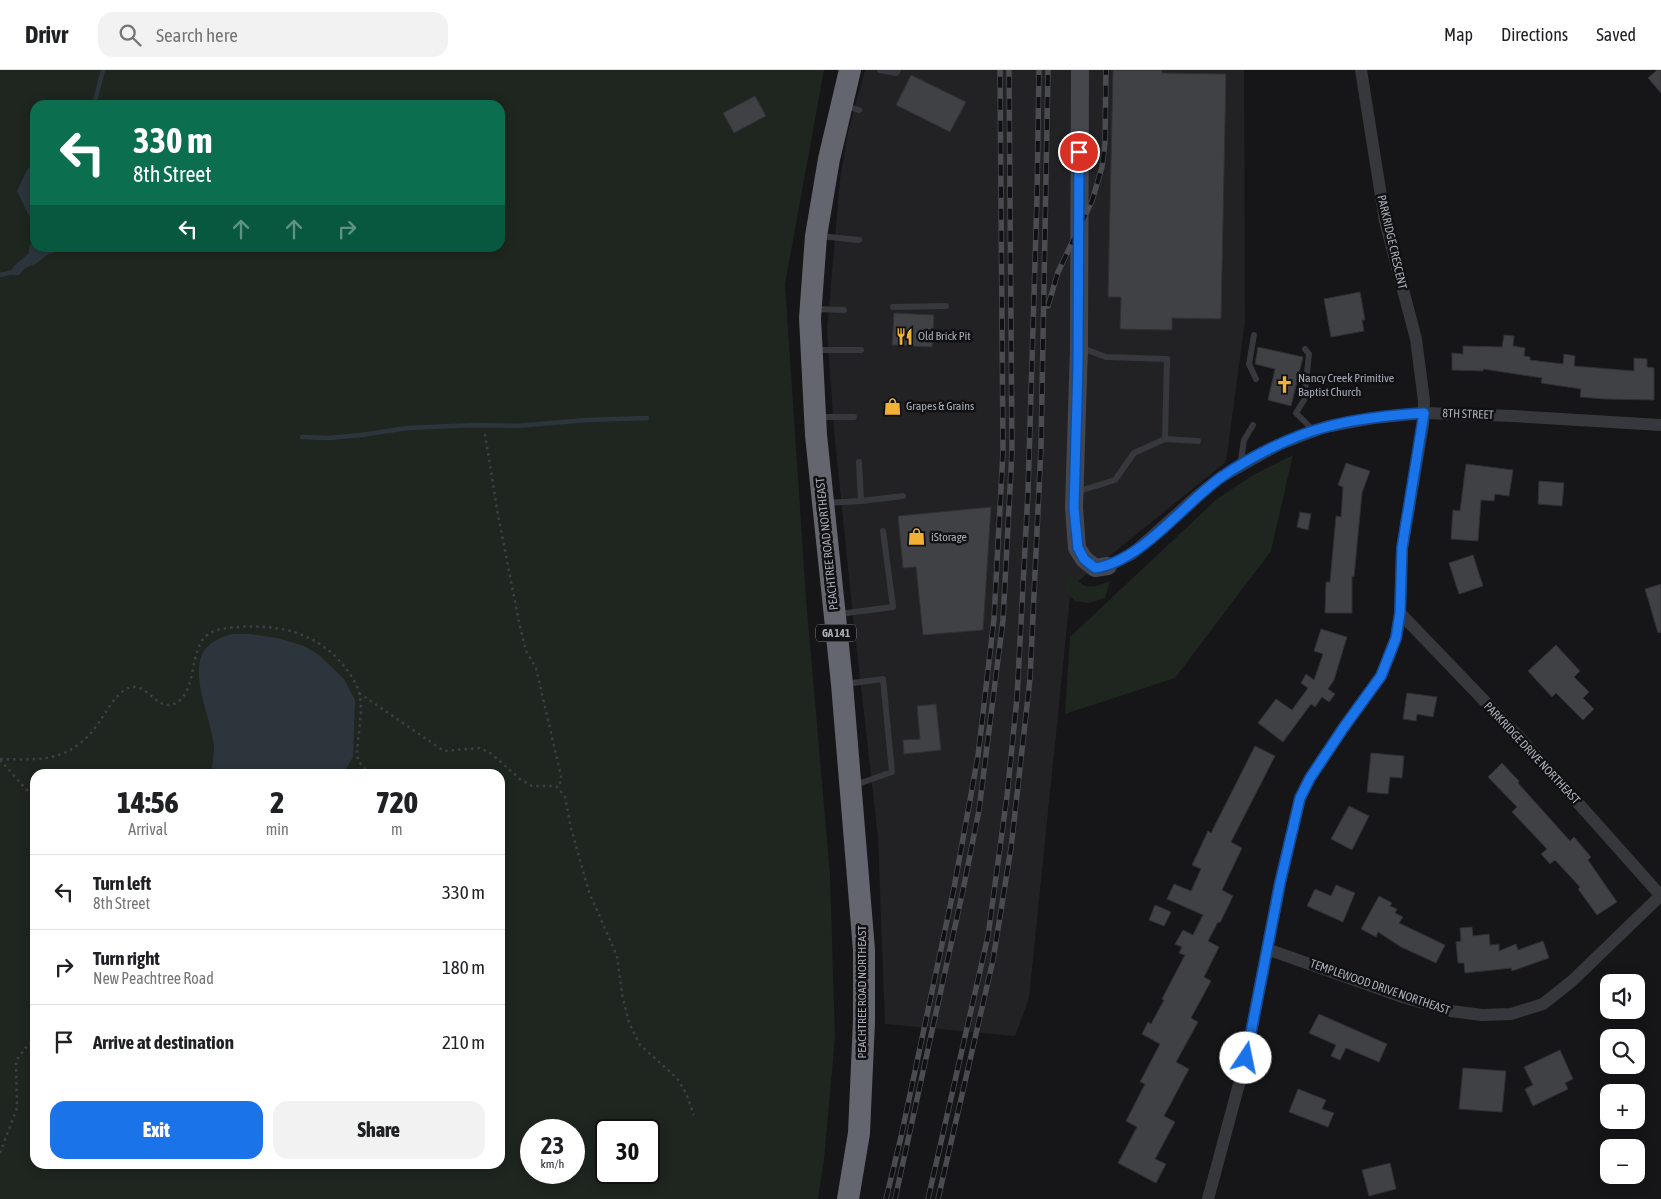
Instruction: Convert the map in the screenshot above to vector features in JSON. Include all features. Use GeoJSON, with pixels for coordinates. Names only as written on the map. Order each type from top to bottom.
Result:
{"type":"FeatureCollection","features":[{"type":"Feature","properties":{"kind":"highway","name":"PEACHTREE ROAD NORTHEAST"},"geometry":{"type":"LineString","coordinates":[[848,1199],[859,1133],[864,1021],[864,950],[842,684],[815,417],[810,309],[816,236],[829,159],[851,107],[850,70]]}},
{"type":"Feature","properties":{"kind":"street"},"geometry":{"type":"LineString","coordinates":[[1080,70],[1079,347],[1074,508],[1078,548],[1084,559],[1095,568],[1108,566]]}},
{"type":"Feature","properties":{"kind":"street","name":"PARKRIDGE CRESCENT"},"geometry":{"type":"LineString","coordinates":[[1208,1199],[1246,1058],[1280,883],[1300,798],[1310,778],[1381,676],[1396,638],[1400,613],[1402,548],[1424,413],[1416,339],[1385,221],[1361,70]]}},
{"type":"Feature","properties":{"kind":"street","name":"8TH STREET"},"geometry":{"type":"LineString","coordinates":[[1108,566],[1132,554],[1221,477],[1278,445],[1325,427],[1374,418],[1424,413],[1513,416],[1661,425]]}},
{"type":"Feature","properties":{"kind":"street","name":"PARKRIDGE DRIVE NORTHEAST"},"geometry":{"type":"LineString","coordinates":[[1400,613],[1521,739],[1661,896]]}},
{"type":"Feature","properties":{"kind":"street","name":"TEMPLEWOOD DRIVE NORTHEAST"},"geometry":{"type":"LineString","coordinates":[[1267,949],[1451,1012],[1482,1015],[1511,1014],[1543,1004],[1572,982],[1661,896]]}},
{"type":"Feature","properties":{"kind":"lane"},"geometry":{"type":"LineString","coordinates":[[880,70],[896,73],[898,70]]}},
{"type":"Feature","properties":{"kind":"lane"},"geometry":{"type":"LineString","coordinates":[[816,236],[859,240]]}},
{"type":"Feature","properties":{"kind":"lane"},"geometry":{"type":"LineString","coordinates":[[893,307],[946,306]]}},
{"type":"Feature","properties":{"kind":"lane"},"geometry":{"type":"LineString","coordinates":[[810,309],[844,310]]}},
{"type":"Feature","properties":{"kind":"lane"},"geometry":{"type":"LineString","coordinates":[[1254,335],[1250,364],[1256,379]]}},
{"type":"Feature","properties":{"kind":"lane"},"geometry":{"type":"LineString","coordinates":[[1079,347],[1106,357],[1167,359],[1165,440]]}},
{"type":"Feature","properties":{"kind":"lane"},"geometry":{"type":"LineString","coordinates":[[1305,349],[1309,354],[1304,400],[1296,413],[1314,431]]}},
{"type":"Feature","properties":{"kind":"lane"},"geometry":{"type":"LineString","coordinates":[[812,350],[861,350]]}},
{"type":"Feature","properties":{"kind":"lane"},"geometry":{"type":"LineString","coordinates":[[815,417],[854,417]]}},
{"type":"Feature","properties":{"kind":"lane"},"geometry":{"type":"LineString","coordinates":[[1240,466],[1244,440],[1253,425]]}},
{"type":"Feature","properties":{"kind":"lane"},"geometry":{"type":"LineString","coordinates":[[1074,492],[1115,480],[1134,453],[1165,440],[1198,441]]}},
{"type":"Feature","properties":{"kind":"lane"},"geometry":{"type":"LineString","coordinates":[[859,462],[861,501]]}},
{"type":"Feature","properties":{"kind":"lane"},"geometry":{"type":"LineString","coordinates":[[823,503],[903,496]]}},
{"type":"Feature","properties":{"kind":"lane"},"geometry":{"type":"LineString","coordinates":[[834,615],[893,607],[883,531]]}},
{"type":"Feature","properties":{"kind":"lane"},"geometry":{"type":"LineString","coordinates":[[842,684],[883,680],[892,772],[850,786]]}},
{"type":"Feature","properties":{"kind":"path"},"geometry":{"type":"LineString","coordinates":[[359,693],[444,751],[479,748],[489,752],[520,779],[532,786],[556,786],[561,782],[536,668],[526,651],[519,622],[498,515],[485,434]]}},
{"type":"Feature","properties":{"kind":"path"},"geometry":{"type":"LineString","coordinates":[[0,759],[38,759],[58,756],[71,750],[96,727],[113,702],[126,689],[135,687],[144,689],[159,703],[164,706],[170,706],[179,701],[186,693],[198,651],[204,639],[212,632],[223,628],[256,626],[297,632],[318,642],[338,659],[350,674],[359,693],[361,704],[357,756],[359,762],[365,769]]}},
{"type":"Feature","properties":{"kind":"path"},"geometry":{"type":"LineString","coordinates":[[0,759],[30,793]]}},
{"type":"Feature","properties":{"kind":"path"},"geometry":{"type":"LineString","coordinates":[[556,786],[565,797],[571,828],[589,892],[617,956],[622,994],[629,1023],[640,1045],[677,1078],[686,1093],[694,1115]]}},
{"type":"Feature","properties":{"kind":"path"},"geometry":{"type":"LineString","coordinates":[[0,1152],[17,1108],[16,1061],[30,1043]]}},
{"type":"Feature","properties":{"kind":"shaded area"},"geometry":{"type":"Polygon","coordinates":[[[0,70],[824,70],[785,284],[806,598],[830,875],[835,1037],[824,1159],[818,1199],[0,1199],[0,70]]]}},
{"type":"Feature","properties":{"kind":"shaded area"},"geometry":{"type":"Polygon","coordinates":[[[865,70],[1244,70],[1245,321],[1226,462],[1071,587],[1029,998],[1015,1036],[885,1024],[878,837],[834,430],[827,331],[840,179],[848,132],[865,70]]]}},
{"type":"Feature","properties":{"kind":"shaded area"},"geometry":{"type":"Polygon","coordinates":[[[30,167],[30,218],[17,191],[30,167]]]}},
{"type":"Feature","properties":{"kind":"shaded area"},"geometry":{"type":"Polygon","coordinates":[[[29,246],[30,252],[55,252],[25,268],[19,275],[12,275],[13,267],[29,253],[29,246]]]}},
{"type":"Feature","properties":{"kind":"shaded area"},"geometry":{"type":"Polygon","coordinates":[[[1293,455],[1271,551],[1175,678],[1065,714],[1070,637],[1217,499],[1253,475],[1293,455]]]}},
{"type":"Feature","properties":{"kind":"shaded area"},"geometry":{"type":"Polygon","coordinates":[[[1069,572],[1079,582],[1087,586],[1097,586],[1110,581],[1105,598],[1089,603],[1075,601],[1064,589],[1069,572]]]}},
{"type":"Feature","properties":{"kind":"shaded area"},"geometry":{"type":"Polygon","coordinates":[[[234,634],[278,638],[304,646],[319,655],[344,679],[355,700],[353,757],[346,769],[212,769],[214,746],[202,697],[199,664],[204,651],[215,641],[234,634]]]}},
{"type":"Feature","properties":{"kind":"building"},"geometry":{"type":"Polygon","coordinates":[[[1113,70],[1162,70],[1162,73],[1226,74],[1221,319],[1172,318],[1172,330],[1120,329],[1121,297],[1108,297],[1113,70]]]}},
{"type":"Feature","properties":{"kind":"building"},"geometry":{"type":"Polygon","coordinates":[[[1657,70],[1661,70],[1661,93],[1648,78],[1657,70]]]}},
{"type":"Feature","properties":{"kind":"building"},"geometry":{"type":"Polygon","coordinates":[[[911,75],[966,102],[950,132],[896,105],[911,75]]]}},
{"type":"Feature","properties":{"kind":"building"},"geometry":{"type":"Polygon","coordinates":[[[755,96],[766,116],[734,133],[723,113],[755,96]]]}},
{"type":"Feature","properties":{"kind":"building"},"geometry":{"type":"Polygon","coordinates":[[[1360,292],[1365,320],[1362,320],[1364,331],[1331,337],[1324,299],[1360,292]]]}},
{"type":"Feature","properties":{"kind":"building"},"geometry":{"type":"Polygon","coordinates":[[[894,313],[934,315],[932,347],[892,345],[894,313]]]}},
{"type":"Feature","properties":{"kind":"building"},"geometry":{"type":"Polygon","coordinates":[[[1504,335],[1514,336],[1513,346],[1525,348],[1524,356],[1530,357],[1530,360],[1563,364],[1564,354],[1575,356],[1574,366],[1634,371],[1634,358],[1647,359],[1647,367],[1654,368],[1654,400],[1580,397],[1581,389],[1541,383],[1542,378],[1483,369],[1483,371],[1452,370],[1452,353],[1463,354],[1463,346],[1502,347],[1504,335]]]}},
{"type":"Feature","properties":{"kind":"building","name":"Nancy Creek Primitive Baptist Church"},"geometry":{"type":"Polygon","coordinates":[[[1258,347],[1303,357],[1291,406],[1268,400],[1275,369],[1255,364],[1258,347]]]}},
{"type":"Feature","properties":{"kind":"building"},"geometry":{"type":"Polygon","coordinates":[[[1346,463],[1370,471],[1362,493],[1354,577],[1352,576],[1352,613],[1325,613],[1326,582],[1330,582],[1336,516],[1341,517],[1343,487],[1338,485],[1346,463]]]}},
{"type":"Feature","properties":{"kind":"building"},"geometry":{"type":"Polygon","coordinates":[[[1466,464],[1513,470],[1509,496],[1495,494],[1494,501],[1481,500],[1478,541],[1451,539],[1453,510],[1460,511],[1466,464]]]}},
{"type":"Feature","properties":{"kind":"building"},"geometry":{"type":"Polygon","coordinates":[[[1539,481],[1564,483],[1562,506],[1538,504],[1539,481]]]}},
{"type":"Feature","properties":{"kind":"building"},"geometry":{"type":"Polygon","coordinates":[[[991,507],[983,630],[923,635],[916,567],[903,568],[898,516],[991,507]]]}},
{"type":"Feature","properties":{"kind":"building"},"geometry":{"type":"Polygon","coordinates":[[[1300,512],[1311,514],[1308,530],[1297,527],[1300,512]]]}},
{"type":"Feature","properties":{"kind":"building"},"geometry":{"type":"Polygon","coordinates":[[[1473,555],[1483,586],[1459,594],[1449,563],[1473,555]]]}},
{"type":"Feature","properties":{"kind":"building"},"geometry":{"type":"Polygon","coordinates":[[[1661,584],[1661,632],[1658,633],[1645,589],[1661,584]]]}},
{"type":"Feature","properties":{"kind":"building"},"geometry":{"type":"Polygon","coordinates":[[[1321,629],[1347,637],[1334,680],[1328,689],[1335,694],[1329,702],[1322,697],[1315,707],[1311,704],[1283,742],[1258,723],[1276,699],[1292,710],[1308,688],[1301,683],[1306,674],[1314,680],[1323,654],[1314,651],[1321,629]]]}},
{"type":"Feature","properties":{"kind":"building"},"geometry":{"type":"Polygon","coordinates":[[[1556,645],[1580,671],[1574,677],[1589,692],[1583,698],[1594,709],[1583,720],[1556,693],[1552,697],[1528,671],[1556,645]]]}},
{"type":"Feature","properties":{"kind":"building"},"geometry":{"type":"Polygon","coordinates":[[[1407,693],[1437,697],[1433,717],[1417,714],[1416,721],[1403,719],[1407,693]]]}},
{"type":"Feature","properties":{"kind":"building"},"geometry":{"type":"Polygon","coordinates":[[[936,704],[941,750],[904,754],[903,740],[920,739],[917,706],[936,704]]]}},
{"type":"Feature","properties":{"kind":"building"},"geometry":{"type":"Polygon","coordinates":[[[1255,746],[1275,756],[1231,842],[1242,848],[1222,890],[1233,896],[1220,923],[1218,922],[1208,941],[1219,947],[1204,977],[1211,981],[1191,1018],[1198,1022],[1176,1062],[1189,1069],[1164,1116],[1175,1122],[1155,1159],[1166,1164],[1156,1183],[1118,1163],[1137,1127],[1126,1121],[1145,1084],[1140,1082],[1160,1044],[1142,1034],[1148,1022],[1151,1024],[1185,955],[1179,953],[1182,947],[1175,944],[1183,930],[1193,935],[1203,915],[1167,899],[1174,884],[1191,891],[1201,869],[1192,865],[1208,831],[1211,833],[1255,746]]]}},
{"type":"Feature","properties":{"kind":"building"},"geometry":{"type":"Polygon","coordinates":[[[1371,753],[1404,756],[1402,778],[1390,777],[1388,794],[1367,792],[1371,753]]]}},
{"type":"Feature","properties":{"kind":"building"},"geometry":{"type":"Polygon","coordinates":[[[1502,763],[1570,841],[1574,837],[1591,857],[1588,860],[1617,902],[1597,915],[1578,889],[1580,887],[1555,860],[1550,864],[1541,854],[1547,849],[1512,812],[1517,807],[1488,777],[1502,763]]]}},
{"type":"Feature","properties":{"kind":"building"},"geometry":{"type":"Polygon","coordinates":[[[1349,806],[1369,816],[1352,850],[1331,839],[1349,806]]]}},
{"type":"Feature","properties":{"kind":"building"},"geometry":{"type":"Polygon","coordinates":[[[1336,885],[1355,893],[1343,922],[1307,906],[1315,889],[1331,896],[1336,885]]]}},
{"type":"Feature","properties":{"kind":"building"},"geometry":{"type":"Polygon","coordinates":[[[1379,896],[1392,903],[1390,906],[1397,909],[1395,913],[1403,917],[1399,923],[1445,945],[1436,963],[1401,947],[1378,932],[1376,937],[1361,929],[1379,896]]]}},
{"type":"Feature","properties":{"kind":"building"},"geometry":{"type":"Polygon","coordinates":[[[1155,905],[1171,912],[1164,926],[1149,920],[1155,905]]]}},
{"type":"Feature","properties":{"kind":"building"},"geometry":{"type":"Polygon","coordinates":[[[1472,927],[1473,936],[1489,934],[1490,945],[1499,944],[1499,951],[1516,944],[1518,950],[1543,941],[1549,958],[1512,971],[1511,968],[1465,973],[1464,963],[1458,963],[1456,942],[1461,941],[1460,928],[1472,927]]]}},
{"type":"Feature","properties":{"kind":"building"},"geometry":{"type":"Polygon","coordinates":[[[1319,1014],[1387,1044],[1379,1062],[1346,1048],[1340,1060],[1331,1056],[1336,1045],[1309,1033],[1319,1014]]]}},
{"type":"Feature","properties":{"kind":"building"},"geometry":{"type":"Polygon","coordinates":[[[1560,1050],[1573,1079],[1565,1083],[1568,1089],[1533,1106],[1525,1089],[1533,1085],[1524,1067],[1560,1050]]]}},
{"type":"Feature","properties":{"kind":"building"},"geometry":{"type":"Polygon","coordinates":[[[1463,1068],[1506,1071],[1502,1112],[1459,1109],[1463,1068]]]}},
{"type":"Feature","properties":{"kind":"building"},"geometry":{"type":"Polygon","coordinates":[[[1298,1089],[1326,1100],[1322,1109],[1334,1113],[1328,1127],[1289,1112],[1298,1089]]]}},
{"type":"Feature","properties":{"kind":"building"},"geometry":{"type":"Polygon","coordinates":[[[1390,1163],[1396,1189],[1369,1196],[1362,1170],[1390,1163]]]}},
{"type":"Feature","properties":{"kind":"waterway"},"geometry":{"type":"LineString","coordinates":[[95,100],[103,70]]}},
{"type":"Feature","properties":{"kind":"waterway"},"geometry":{"type":"LineString","coordinates":[[0,275],[17,271]]}},
{"type":"Feature","properties":{"kind":"waterway"},"geometry":{"type":"LineString","coordinates":[[302,437],[328,438],[408,428],[475,425],[516,426],[587,420],[647,418]]}},
{"type":"Feature","properties":{"kind":"railway"},"geometry":{"type":"LineString","coordinates":[[886,1199],[954,888],[978,756],[994,619],[1003,451],[1000,70]]}},
{"type":"Feature","properties":{"kind":"railway"},"geometry":{"type":"LineString","coordinates":[[895,1199],[979,810],[1003,620],[1012,451],[1009,70]]}},
{"type":"Feature","properties":{"kind":"railway"},"geometry":{"type":"LineString","coordinates":[[928,1199],[988,936],[1007,796],[1017,698],[1028,492],[1039,70]]}},
{"type":"Feature","properties":{"kind":"railway"},"geometry":{"type":"LineString","coordinates":[[938,1199],[993,960],[1011,848],[1030,679],[1041,447],[1048,70]]}},
{"type":"Feature","properties":{"kind":"railway"},"geometry":{"type":"LineString","coordinates":[[1048,306],[1058,272],[1092,201],[1102,167],[1105,143],[1106,70]]}},
{"type":"Feature","properties":{"kind":"place","name":"Old Brick Pit"},"geometry":{"type":"Point","coordinates":[904,336]}},
{"type":"Feature","properties":{"kind":"place","name":"Nancy Creek Primitive Baptist Church"},"geometry":{"type":"Point","coordinates":[1284,385]}},
{"type":"Feature","properties":{"kind":"place","name":"Grapes & Grains"},"geometry":{"type":"Point","coordinates":[892,406]}},
{"type":"Feature","properties":{"kind":"place","name":"iStorage"},"geometry":{"type":"Point","coordinates":[917,537]}},
{"type":"Feature","properties":{"kind":"route"},"geometry":{"type":"LineString","coordinates":[[1079,152],[1078,364],[1074,508],[1078,548],[1084,559],[1095,568],[1108,566],[1132,554],[1221,477],[1278,445],[1325,427],[1374,418],[1424,413],[1402,548],[1400,613],[1396,638],[1381,676],[1310,778],[1300,798],[1280,883],[1246,1058]]}}]}
